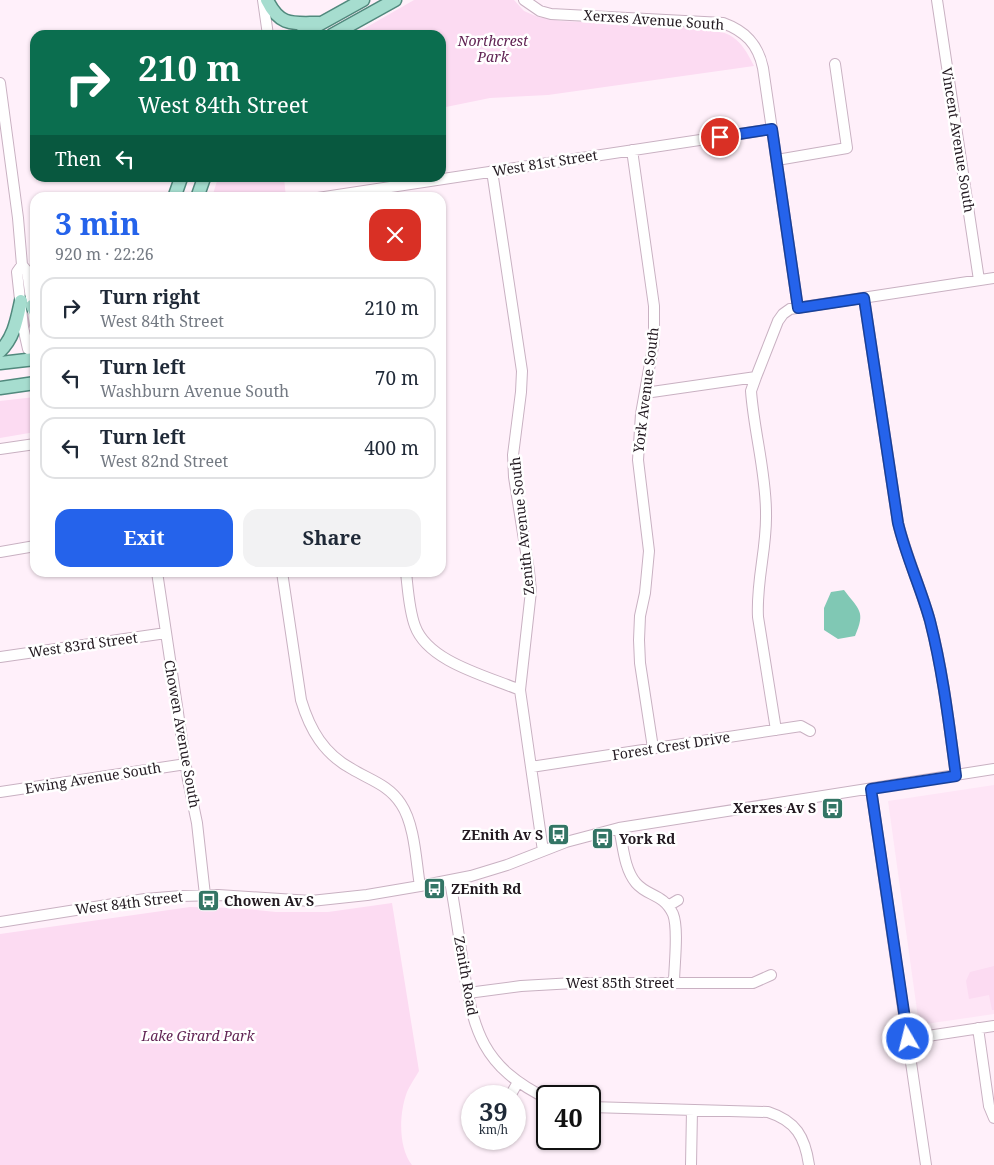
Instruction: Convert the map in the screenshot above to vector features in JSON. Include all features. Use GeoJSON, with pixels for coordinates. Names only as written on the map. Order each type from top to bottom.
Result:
{"type":"FeatureCollection","features":[{"type":"Feature","properties":{"kind":"main road"},"geometry":{"type":"LineString","coordinates":[[267,0],[272,11],[282,20],[297,23],[322,23]]}},
{"type":"Feature","properties":{"kind":"main road"},"geometry":{"type":"LineString","coordinates":[[309,30],[363,0]]}},
{"type":"Feature","properties":{"kind":"main road"},"geometry":{"type":"LineString","coordinates":[[341,30],[395,0]]}},
{"type":"Feature","properties":{"kind":"main road"},"geometry":{"type":"LineString","coordinates":[[0,351],[8,343],[16,323],[29,306]]}},
{"type":"Feature","properties":{"kind":"main road"},"geometry":{"type":"LineString","coordinates":[[0,363],[30,360]]}},
{"type":"Feature","properties":{"kind":"main road"},"geometry":{"type":"LineString","coordinates":[[0,388],[30,383]]}},
{"type":"Feature","properties":{"kind":"street"},"geometry":{"type":"LineString","coordinates":[[263,0],[267,30]]}},
{"type":"Feature","properties":{"kind":"street","name":"Xerxes Avenue South"},"geometry":{"type":"LineString","coordinates":[[524,0],[540,11],[551,14],[723,23],[736,27],[754,44],[760,55],[798,308]]}},
{"type":"Feature","properties":{"kind":"street","name":"Vincent Avenue South"},"geometry":{"type":"LineString","coordinates":[[937,0],[979,280]]}},
{"type":"Feature","properties":{"kind":"street"},"geometry":{"type":"LineString","coordinates":[[777,160],[847,148],[835,64]]}},
{"type":"Feature","properties":{"kind":"street"},"geometry":{"type":"LineString","coordinates":[[0,83],[18,218],[22,265],[18,272],[29,306],[28,349],[30,350]]}},
{"type":"Feature","properties":{"kind":"street","name":"West 81st Street"},"geometry":{"type":"LineString","coordinates":[[446,179],[772,129]]}},
{"type":"Feature","properties":{"kind":"street","name":"York Avenue South"},"geometry":{"type":"LineString","coordinates":[[632,150],[654,306],[654,341],[641,414],[638,460],[649,551],[645,593],[640,616],[640,663],[653,748]]}},
{"type":"Feature","properties":{"kind":"street","name":"Zenith Avenue South"},"geometry":{"type":"LineString","coordinates":[[492,171],[522,371],[513,454],[514,477],[531,591],[520,690],[543,851]]}},
{"type":"Feature","properties":{"kind":"street","name":"West 81st Street"},"geometry":{"type":"LineString","coordinates":[[377,192],[432,182]]}},
{"type":"Feature","properties":{"kind":"street"},"geometry":{"type":"LineString","coordinates":[[776,730],[758,617],[758,585],[766,533],[766,512],[751,391],[778,321],[790,309],[994,278]]}},
{"type":"Feature","properties":{"kind":"street"},"geometry":{"type":"LineString","coordinates":[[864,298],[898,523],[904,547],[922,595],[935,642],[956,776]]}},
{"type":"Feature","properties":{"kind":"street"},"geometry":{"type":"LineString","coordinates":[[645,393],[756,377]]}},
{"type":"Feature","properties":{"kind":"street"},"geometry":{"type":"LineString","coordinates":[[0,449],[30,444]]}},
{"type":"Feature","properties":{"kind":"street"},"geometry":{"type":"LineString","coordinates":[[0,552],[30,547]]}},
{"type":"Feature","properties":{"kind":"street","name":"Chowen Avenue South"},"geometry":{"type":"LineString","coordinates":[[158,577],[186,764],[197,823],[205,896]]}},
{"type":"Feature","properties":{"kind":"street"},"geometry":{"type":"LineString","coordinates":[[283,577],[301,700],[306,717],[324,748],[337,760],[384,785],[402,805],[412,831],[420,886]]}},
{"type":"Feature","properties":{"kind":"street"},"geometry":{"type":"LineString","coordinates":[[407,577],[415,626],[428,647],[450,662],[520,690]]}},
{"type":"Feature","properties":{"kind":"street","name":"West 83rd Street"},"geometry":{"type":"LineString","coordinates":[[0,657],[166,633]]}},
{"type":"Feature","properties":{"kind":"street","name":"Forest Crest Drive"},"geometry":{"type":"LineString","coordinates":[[531,767],[801,726],[810,731]]}},
{"type":"Feature","properties":{"kind":"street","name":"Ewing Avenue South"},"geometry":{"type":"LineString","coordinates":[[0,792],[186,764]]}},
{"type":"Feature","properties":{"kind":"street","name":"West 84th Street"},"geometry":{"type":"LineString","coordinates":[[0,922],[145,899],[205,896],[311,901],[339,899],[450,881],[507,865],[592,834],[619,828],[994,769]]}},
{"type":"Feature","properties":{"kind":"street"},"geometry":{"type":"LineString","coordinates":[[871,789],[926,1165]]}},
{"type":"Feature","properties":{"kind":"street"},"geometry":{"type":"LineString","coordinates":[[619,828],[627,866],[631,875],[642,888],[661,898],[674,916],[676,928],[674,983]]}},
{"type":"Feature","properties":{"kind":"street","name":"Zenith Road"},"geometry":{"type":"LineString","coordinates":[[450,881],[475,1025],[484,1044],[496,1062],[528,1090],[536,1094]]}},
{"type":"Feature","properties":{"kind":"street"},"geometry":{"type":"LineString","coordinates":[[668,906],[678,900]]}},
{"type":"Feature","properties":{"kind":"street","name":"West 85th Street"},"geometry":{"type":"LineString","coordinates":[[468,993],[521,986],[574,983],[753,983],[771,975]]}},
{"type":"Feature","properties":{"kind":"street"},"geometry":{"type":"LineString","coordinates":[[908,1039],[994,1026]]}},
{"type":"Feature","properties":{"kind":"street"},"geometry":{"type":"LineString","coordinates":[[978,1028],[989,1106],[994,1118]]}},
{"type":"Feature","properties":{"kind":"street"},"geometry":{"type":"LineString","coordinates":[[601,1108],[768,1112],[780,1116],[798,1132],[804,1143],[809,1165]]}},
{"type":"Feature","properties":{"kind":"street"},"geometry":{"type":"LineString","coordinates":[[691,1165],[692,1110]]}},
{"type":"Feature","properties":{"kind":"shaded area"},"geometry":{"type":"Polygon","coordinates":[[[844,590],[857,607],[860,621],[855,636],[838,639],[824,630],[824,608],[831,592],[844,590]]]}},
{"type":"Feature","properties":{"kind":"shaded area"},"geometry":{"type":"Polygon","coordinates":[[[994,785],[994,1014],[919,1025],[888,801],[994,785]]]}},
{"type":"Feature","properties":{"kind":"green space","name":"Northcrest Park"},"geometry":{"type":"Polygon","coordinates":[[[414,0],[514,0],[524,11],[538,17],[561,21],[700,27],[720,31],[739,42],[754,66],[548,95],[490,98],[446,107],[446,30],[362,30],[414,0]]]}},
{"type":"Feature","properties":{"kind":"green space"},"geometry":{"type":"Polygon","coordinates":[[[217,182],[284,182],[285,192],[214,192],[217,182]]]}},
{"type":"Feature","properties":{"kind":"green space"},"geometry":{"type":"Polygon","coordinates":[[[30,398],[30,433],[0,438],[0,401],[30,398]]]}},
{"type":"Feature","properties":{"kind":"green space","name":"Lake Girard Park"},"geometry":{"type":"Polygon","coordinates":[[[392,903],[419,1071],[404,1100],[401,1120],[404,1149],[412,1165],[0,1165],[0,934],[190,907],[235,908],[276,912],[328,912],[392,903]]]}},
{"type":"Feature","properties":{"kind":"green space"},"geometry":{"type":"Polygon","coordinates":[[[994,966],[994,1010],[992,1010],[989,995],[969,999],[966,981],[970,972],[994,966]]]}},
{"type":"Feature","properties":{"kind":"place","name":"Xerxes Av S"},"geometry":{"type":"Point","coordinates":[832,808]}},
{"type":"Feature","properties":{"kind":"place","name":"ZEnith Av S"},"geometry":{"type":"Point","coordinates":[559,835]}},
{"type":"Feature","properties":{"kind":"place","name":"York Rd"},"geometry":{"type":"Point","coordinates":[603,839]}},
{"type":"Feature","properties":{"kind":"place","name":"ZEnith Rd"},"geometry":{"type":"Point","coordinates":[435,889]}},
{"type":"Feature","properties":{"kind":"place","name":"Chowen Av S"},"geometry":{"type":"Point","coordinates":[208,901]}},
{"type":"Feature","properties":{"kind":"route"},"geometry":{"type":"LineString","coordinates":[[720,137],[772,129],[798,308],[864,298],[898,523],[912,571],[922,595],[935,642],[956,776],[871,789],[908,1039]]}}]}
